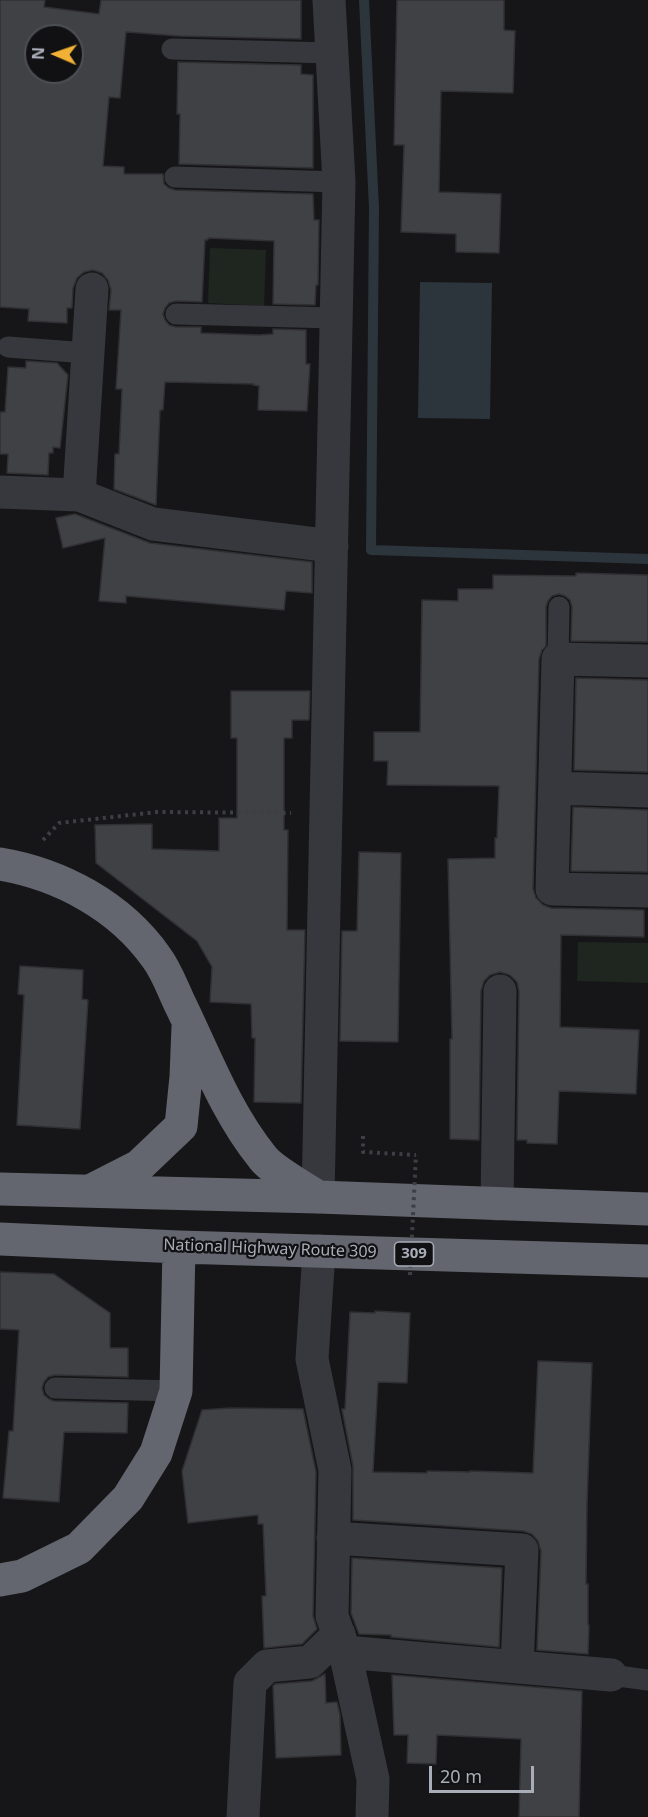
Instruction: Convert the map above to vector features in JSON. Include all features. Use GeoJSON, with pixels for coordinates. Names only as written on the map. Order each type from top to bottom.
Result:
{"type":"FeatureCollection","features":[{"type":"Feature","properties":{"kind":"highway"},"geometry":{"type":"LineString","coordinates":[[9,866],[53,878],[92,898],[125,921],[157,957],[225,1101],[264,1160],[318,1197]]}},
{"type":"Feature","properties":{"kind":"highway"},"geometry":{"type":"LineString","coordinates":[[88,1192],[139,1166],[181,1126],[188,1020]]}},
{"type":"Feature","properties":{"kind":"highway"},"geometry":{"type":"LineString","coordinates":[[0,1189],[318,1197],[648,1209]]}},
{"type":"Feature","properties":{"kind":"highway","name":"National Highway Route 309"},"geometry":{"type":"LineString","coordinates":[[0,1239],[648,1261]]}},
{"type":"Feature","properties":{"kind":"highway"},"geometry":{"type":"LineString","coordinates":[[0,1580],[22,1576],[80,1548],[128,1498],[156,1453],[176,1391],[179,1246]]}},
{"type":"Feature","properties":{"kind":"street"},"geometry":{"type":"LineString","coordinates":[[318,1197],[339,182],[328,0]]}},
{"type":"Feature","properties":{"kind":"street"},"geometry":{"type":"LineString","coordinates":[[79,495],[92,289]]}},
{"type":"Feature","properties":{"kind":"street"},"geometry":{"type":"LineString","coordinates":[[0,492],[79,495],[153,524],[332,546]]}},
{"type":"Feature","properties":{"kind":"street"},"geometry":{"type":"LineString","coordinates":[[648,661],[558,659],[552,889],[648,891]]}},
{"type":"Feature","properties":{"kind":"street"},"geometry":{"type":"LineString","coordinates":[[555,788],[648,791]]}},
{"type":"Feature","properties":{"kind":"street"},"geometry":{"type":"LineString","coordinates":[[497,1204],[500,991]]}},
{"type":"Feature","properties":{"kind":"street"},"geometry":{"type":"LineString","coordinates":[[319,1251],[312,1359],[335,1470],[332,1616],[342,1643],[373,1779],[372,1817]]}},
{"type":"Feature","properties":{"kind":"street"},"geometry":{"type":"LineString","coordinates":[[333,1538],[522,1550],[517,1666]]}},
{"type":"Feature","properties":{"kind":"street"},"geometry":{"type":"LineString","coordinates":[[243,1817],[250,1683],[267,1666],[310,1662],[342,1643],[517,1666],[611,1675]]}},
{"type":"Feature","properties":{"kind":"lane"},"geometry":{"type":"LineString","coordinates":[[172,49],[332,53]]}},
{"type":"Feature","properties":{"kind":"lane"},"geometry":{"type":"LineString","coordinates":[[175,177],[339,182]]}},
{"type":"Feature","properties":{"kind":"lane"},"geometry":{"type":"LineString","coordinates":[[176,315],[335,318]]}},
{"type":"Feature","properties":{"kind":"lane"},"geometry":{"type":"LineString","coordinates":[[8,347],[87,353]]}},
{"type":"Feature","properties":{"kind":"lane"},"geometry":{"type":"LineString","coordinates":[[558,659],[559,607]]}},
{"type":"Feature","properties":{"kind":"lane"},"geometry":{"type":"LineString","coordinates":[[55,1388],[176,1391]]}},
{"type":"Feature","properties":{"kind":"lane"},"geometry":{"type":"LineString","coordinates":[[611,1675],[648,1680]]}},
{"type":"Feature","properties":{"kind":"path"},"geometry":{"type":"LineString","coordinates":[[9,866],[59,823],[157,812],[327,813]]}},
{"type":"Feature","properties":{"kind":"path"},"geometry":{"type":"LineString","coordinates":[[363,1136],[363,1152],[416,1155],[410,1275]]}},
{"type":"Feature","properties":{"kind":"shaded area"},"geometry":{"type":"Polygon","coordinates":[[[210,248],[266,250],[264,306],[208,303],[210,248]]]}},
{"type":"Feature","properties":{"kind":"shaded area"},"geometry":{"type":"Polygon","coordinates":[[[420,282],[492,283],[490,419],[418,418],[420,282]]]}},
{"type":"Feature","properties":{"kind":"shaded area"},"geometry":{"type":"Polygon","coordinates":[[[578,942],[648,943],[648,983],[577,981],[578,942]]]}},
{"type":"Feature","properties":{"kind":"building"},"geometry":{"type":"Polygon","coordinates":[[[0,0],[45,0],[44,7],[99,14],[101,0],[301,0],[301,39],[179,36],[126,32],[120,98],[109,97],[103,166],[124,167],[124,174],[163,174],[164,184],[175,190],[313,194],[314,220],[319,220],[318,285],[316,285],[315,305],[273,304],[274,241],[208,238],[205,240],[202,302],[169,303],[163,314],[169,325],[201,327],[201,333],[259,335],[273,334],[273,329],[306,330],[306,364],[310,364],[307,411],[258,410],[259,386],[254,384],[165,382],[163,410],[160,410],[156,505],[114,489],[115,454],[119,454],[122,389],[116,389],[121,310],[109,310],[111,290],[108,280],[102,273],[93,270],[84,272],[77,278],[73,288],[72,308],[67,308],[67,323],[28,321],[29,309],[0,307],[0,0]]]}},
{"type":"Feature","properties":{"kind":"building"},"geometry":{"type":"Polygon","coordinates":[[[397,0],[504,0],[504,30],[515,31],[513,93],[441,91],[439,192],[501,194],[499,253],[456,252],[456,234],[401,232],[404,145],[394,145],[397,0]]]}},
{"type":"Feature","properties":{"kind":"building"},"geometry":{"type":"Polygon","coordinates":[[[178,62],[301,65],[301,74],[313,75],[313,168],[179,164],[178,62]]]}},
{"type":"Feature","properties":{"kind":"building"},"geometry":{"type":"Polygon","coordinates":[[[26,361],[57,363],[68,375],[60,448],[53,447],[53,453],[49,453],[48,475],[7,473],[8,454],[0,454],[0,412],[5,412],[8,367],[26,368],[26,361]]]}},
{"type":"Feature","properties":{"kind":"building"},"geometry":{"type":"Polygon","coordinates":[[[75,514],[150,543],[312,562],[312,593],[286,591],[284,610],[126,596],[126,603],[99,601],[105,538],[63,548],[56,518],[75,514]]]}},
{"type":"Feature","properties":{"kind":"building"},"geometry":{"type":"Polygon","coordinates":[[[576,573],[648,575],[648,642],[571,641],[572,607],[570,600],[559,594],[552,596],[548,601],[546,646],[539,659],[533,889],[536,898],[543,905],[551,908],[644,910],[644,937],[561,935],[560,1027],[639,1030],[636,1094],[559,1091],[557,1144],[527,1143],[527,1140],[517,1140],[519,991],[517,982],[510,975],[500,972],[490,975],[484,981],[481,991],[479,1140],[450,1139],[450,1039],[452,1039],[448,859],[495,858],[499,786],[387,785],[388,761],[374,761],[374,732],[420,732],[422,600],[458,601],[458,589],[493,589],[493,575],[576,576],[576,573]]]}},
{"type":"Feature","properties":{"kind":"building"},"geometry":{"type":"Polygon","coordinates":[[[576,678],[648,680],[648,772],[574,770],[576,678]]]}},
{"type":"Feature","properties":{"kind":"building"},"geometry":{"type":"Polygon","coordinates":[[[231,691],[310,691],[309,720],[292,720],[292,738],[284,738],[284,830],[288,830],[287,930],[305,930],[301,1103],[254,1102],[255,1038],[252,1038],[251,1004],[210,1002],[212,967],[197,941],[96,863],[95,825],[152,824],[152,849],[219,851],[219,818],[237,818],[237,738],[231,738],[231,691]]]}},
{"type":"Feature","properties":{"kind":"building"},"geometry":{"type":"Polygon","coordinates":[[[573,807],[648,810],[648,872],[571,871],[573,807]]]}},
{"type":"Feature","properties":{"kind":"building"},"geometry":{"type":"Polygon","coordinates":[[[359,852],[401,853],[398,1042],[340,1041],[342,931],[357,931],[359,852]]]}},
{"type":"Feature","properties":{"kind":"building"},"geometry":{"type":"Polygon","coordinates":[[[20,966],[83,970],[82,999],[88,1000],[80,1129],[17,1125],[24,995],[18,994],[20,966]]]}},
{"type":"Feature","properties":{"kind":"building"},"geometry":{"type":"Polygon","coordinates":[[[0,1272],[54,1274],[110,1313],[110,1348],[128,1348],[128,1377],[55,1375],[48,1377],[44,1382],[42,1388],[44,1395],[54,1401],[128,1403],[127,1433],[64,1432],[59,1502],[3,1498],[9,1431],[13,1431],[19,1330],[0,1329],[0,1272]]]}},
{"type":"Feature","properties":{"kind":"building"},"geometry":{"type":"Polygon","coordinates":[[[375,1311],[410,1313],[407,1383],[378,1382],[373,1472],[533,1473],[538,1361],[592,1363],[587,1504],[588,1654],[537,1650],[541,1551],[538,1541],[532,1534],[523,1531],[353,1520],[353,1466],[342,1409],[345,1409],[350,1312],[375,1313],[375,1311]]]}},
{"type":"Feature","properties":{"kind":"building"},"geometry":{"type":"Polygon","coordinates":[[[303,1409],[316,1472],[313,1616],[317,1629],[302,1644],[264,1648],[262,1596],[266,1596],[263,1524],[258,1524],[258,1515],[188,1523],[182,1471],[202,1410],[303,1409]]]}},
{"type":"Feature","properties":{"kind":"building"},"geometry":{"type":"Polygon","coordinates":[[[352,1558],[502,1568],[499,1647],[391,1637],[391,1635],[359,1634],[351,1613],[352,1558]]]}},
{"type":"Feature","properties":{"kind":"building"},"geometry":{"type":"Polygon","coordinates":[[[325,1674],[326,1703],[337,1702],[340,1715],[341,1755],[276,1758],[273,1686],[312,1681],[325,1674]]]}},
{"type":"Feature","properties":{"kind":"building"},"geometry":{"type":"Polygon","coordinates":[[[392,1675],[582,1691],[579,1817],[519,1817],[521,1739],[437,1735],[436,1764],[407,1763],[408,1735],[394,1735],[392,1675]]]}},
{"type":"Feature","properties":{"kind":"waterway"},"geometry":{"type":"LineString","coordinates":[[364,0],[374,208],[371,550],[648,559]]}}]}
